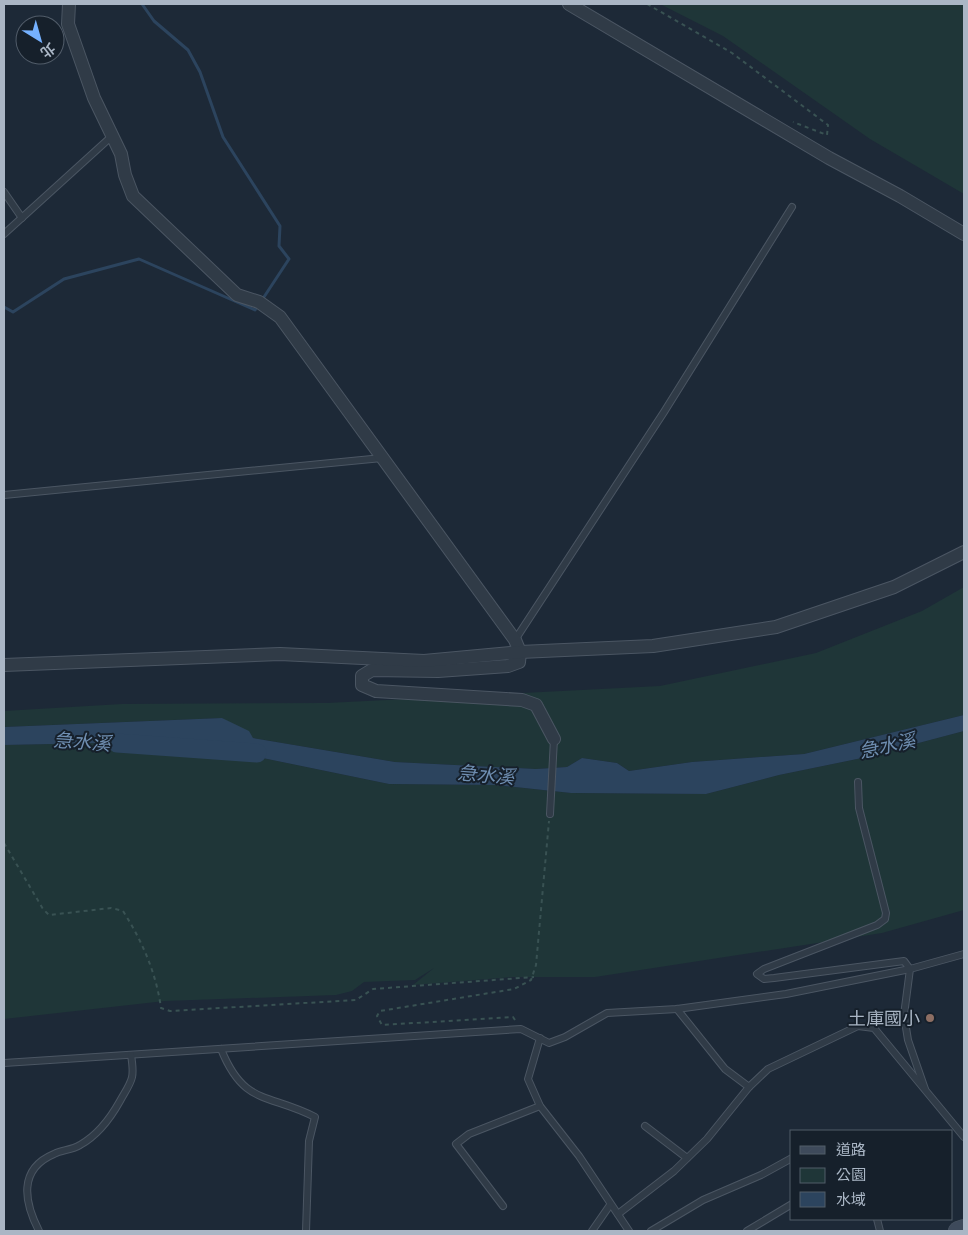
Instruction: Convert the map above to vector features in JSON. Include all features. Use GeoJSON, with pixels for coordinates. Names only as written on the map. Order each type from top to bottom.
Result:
{"type":"FeatureCollection","features":[{"type":"Feature","properties":{"kind":"street"},"geometry":{"type":"LineString","coordinates":[[69,4],[68,24],[94,98],[122,154],[124,175],[133,196],[237,295],[259,302],[280,316],[384,458],[517,646],[519,662],[508,666],[438,671],[372,670],[362,676],[362,685],[376,692],[522,700],[536,705],[554,739]]}},
{"type":"Feature","properties":{"kind":"street"},"geometry":{"type":"LineString","coordinates":[[569,4],[829,158],[924,209],[964,234]]}},
{"type":"Feature","properties":{"kind":"street"},"geometry":{"type":"LineString","coordinates":[[4,665],[280,654],[424,661],[517,646],[653,646],[776,627],[894,587],[964,552]]}},
{"type":"Feature","properties":{"kind":"street"},"geometry":{"type":"LineString","coordinates":[[958,1231],[964,1229]]}},
{"type":"Feature","properties":{"kind":"lane"},"geometry":{"type":"LineString","coordinates":[[4,234],[112,135]]}},
{"type":"Feature","properties":{"kind":"lane"},"geometry":{"type":"LineString","coordinates":[[4,192],[22,218]]}},
{"type":"Feature","properties":{"kind":"lane"},"geometry":{"type":"LineString","coordinates":[[517,646],[792,207]]}},
{"type":"Feature","properties":{"kind":"lane"},"geometry":{"type":"LineString","coordinates":[[4,495],[384,458]]}},
{"type":"Feature","properties":{"kind":"lane"},"geometry":{"type":"LineString","coordinates":[[550,814],[554,739]]}},
{"type":"Feature","properties":{"kind":"lane"},"geometry":{"type":"LineString","coordinates":[[858,782],[859,808],[886,913],[885,919],[878,926],[764,969],[757,974],[764,979],[904,961],[910,968],[904,1015],[908,1040],[925,1090]]}},
{"type":"Feature","properties":{"kind":"lane"},"geometry":{"type":"LineString","coordinates":[[4,1063],[22,1060],[130,1055],[521,1029],[549,1043],[607,1012],[677,1009],[786,994],[910,968],[964,954]]}},
{"type":"Feature","properties":{"kind":"lane"},"geometry":{"type":"LineString","coordinates":[[677,1009],[725,1069],[749,1087]]}},
{"type":"Feature","properties":{"kind":"lane"},"geometry":{"type":"LineString","coordinates":[[618,1214],[674,1171],[708,1139],[749,1087],[768,1069],[858,1026],[874,1028],[964,1137]]}},
{"type":"Feature","properties":{"kind":"lane"},"geometry":{"type":"LineString","coordinates":[[540,1038],[528,1079],[540,1106],[578,1156],[610,1205],[630,1231]]}},
{"type":"Feature","properties":{"kind":"lane"},"geometry":{"type":"LineString","coordinates":[[221,1049],[237,1080],[250,1093],[315,1117],[308,1149],[306,1231]]}},
{"type":"Feature","properties":{"kind":"lane"},"geometry":{"type":"LineString","coordinates":[[39,1231],[28,1203],[27,1186],[30,1174],[52,1154],[78,1146],[99,1131],[110,1119],[134,1077],[130,1055]]}},
{"type":"Feature","properties":{"kind":"lane"},"geometry":{"type":"LineString","coordinates":[[503,1206],[456,1144],[469,1134],[540,1106]]}},
{"type":"Feature","properties":{"kind":"lane"},"geometry":{"type":"LineString","coordinates":[[645,1126],[687,1158]]}},
{"type":"Feature","properties":{"kind":"lane"},"geometry":{"type":"LineString","coordinates":[[650,1231],[703,1200],[761,1175],[790,1159]]}},
{"type":"Feature","properties":{"kind":"lane"},"geometry":{"type":"LineString","coordinates":[[592,1231],[610,1205]]}},
{"type":"Feature","properties":{"kind":"lane"},"geometry":{"type":"LineString","coordinates":[[747,1231],[790,1205]]}},
{"type":"Feature","properties":{"kind":"path"},"geometry":{"type":"LineString","coordinates":[[647,4],[732,53],[828,125],[827,135],[790,121]]}},
{"type":"Feature","properties":{"kind":"path"},"geometry":{"type":"LineString","coordinates":[[534,976],[550,814]]}},
{"type":"Feature","properties":{"kind":"path"},"geometry":{"type":"LineString","coordinates":[[4,843],[43,909],[49,915],[111,908],[123,910],[150,962],[158,983],[161,1008],[170,1011],[356,1000],[373,989],[534,976]]}},
{"type":"Feature","properties":{"kind":"path"},"geometry":{"type":"LineString","coordinates":[[521,1029],[513,1017],[382,1025],[377,1016],[380,1011],[514,989],[534,976]]}},
{"type":"Feature","properties":{"kind":"green space"},"geometry":{"type":"Polygon","coordinates":[[[660,4],[964,4],[964,194],[870,139],[723,36],[660,4]]]}},
{"type":"Feature","properties":{"kind":"green space"},"geometry":{"type":"Polygon","coordinates":[[[964,587],[964,715],[804,754],[692,762],[629,771],[617,763],[582,758],[567,767],[536,769],[395,762],[253,738],[222,718],[4,727],[4,711],[122,704],[327,703],[660,686],[816,653],[922,611],[964,587]]]}},
{"type":"Feature","properties":{"kind":"green space"},"geometry":{"type":"Polygon","coordinates":[[[964,731],[964,910],[882,933],[595,977],[512,977],[413,985],[434,968],[415,980],[364,982],[352,991],[336,995],[165,1001],[4,1019],[4,745],[102,743],[214,748],[389,784],[495,785],[571,793],[706,794],[779,775],[862,758],[964,731]]]}},
{"type":"Feature","properties":{"kind":"water"},"geometry":{"type":"Polygon","coordinates":[[[964,715],[964,731],[862,758],[779,775],[706,794],[571,793],[495,785],[389,784],[214,748],[102,743],[4,745],[4,727],[222,718],[249,731],[253,738],[395,762],[536,769],[567,767],[582,758],[617,763],[629,771],[692,762],[804,754],[964,715]]]}},
{"type":"Feature","properties":{"kind":"waterway"},"geometry":{"type":"LineString","coordinates":[[142,4],[154,21],[188,50],[200,72],[223,137],[280,226],[279,246],[289,259],[262,300]]}},
{"type":"Feature","properties":{"kind":"waterway"},"geometry":{"type":"LineString","coordinates":[[4,307],[13,312],[64,279],[139,259],[255,310],[258,305]]}},
{"type":"Feature","properties":{"kind":"waterway","name":"急水溪"},"geometry":{"type":"LineString","coordinates":[[117,743],[257,753]]}},
{"type":"Feature","properties":{"kind":"place","name":"土庫國小"},"geometry":{"type":"Point","coordinates":[930,1018]}}]}
